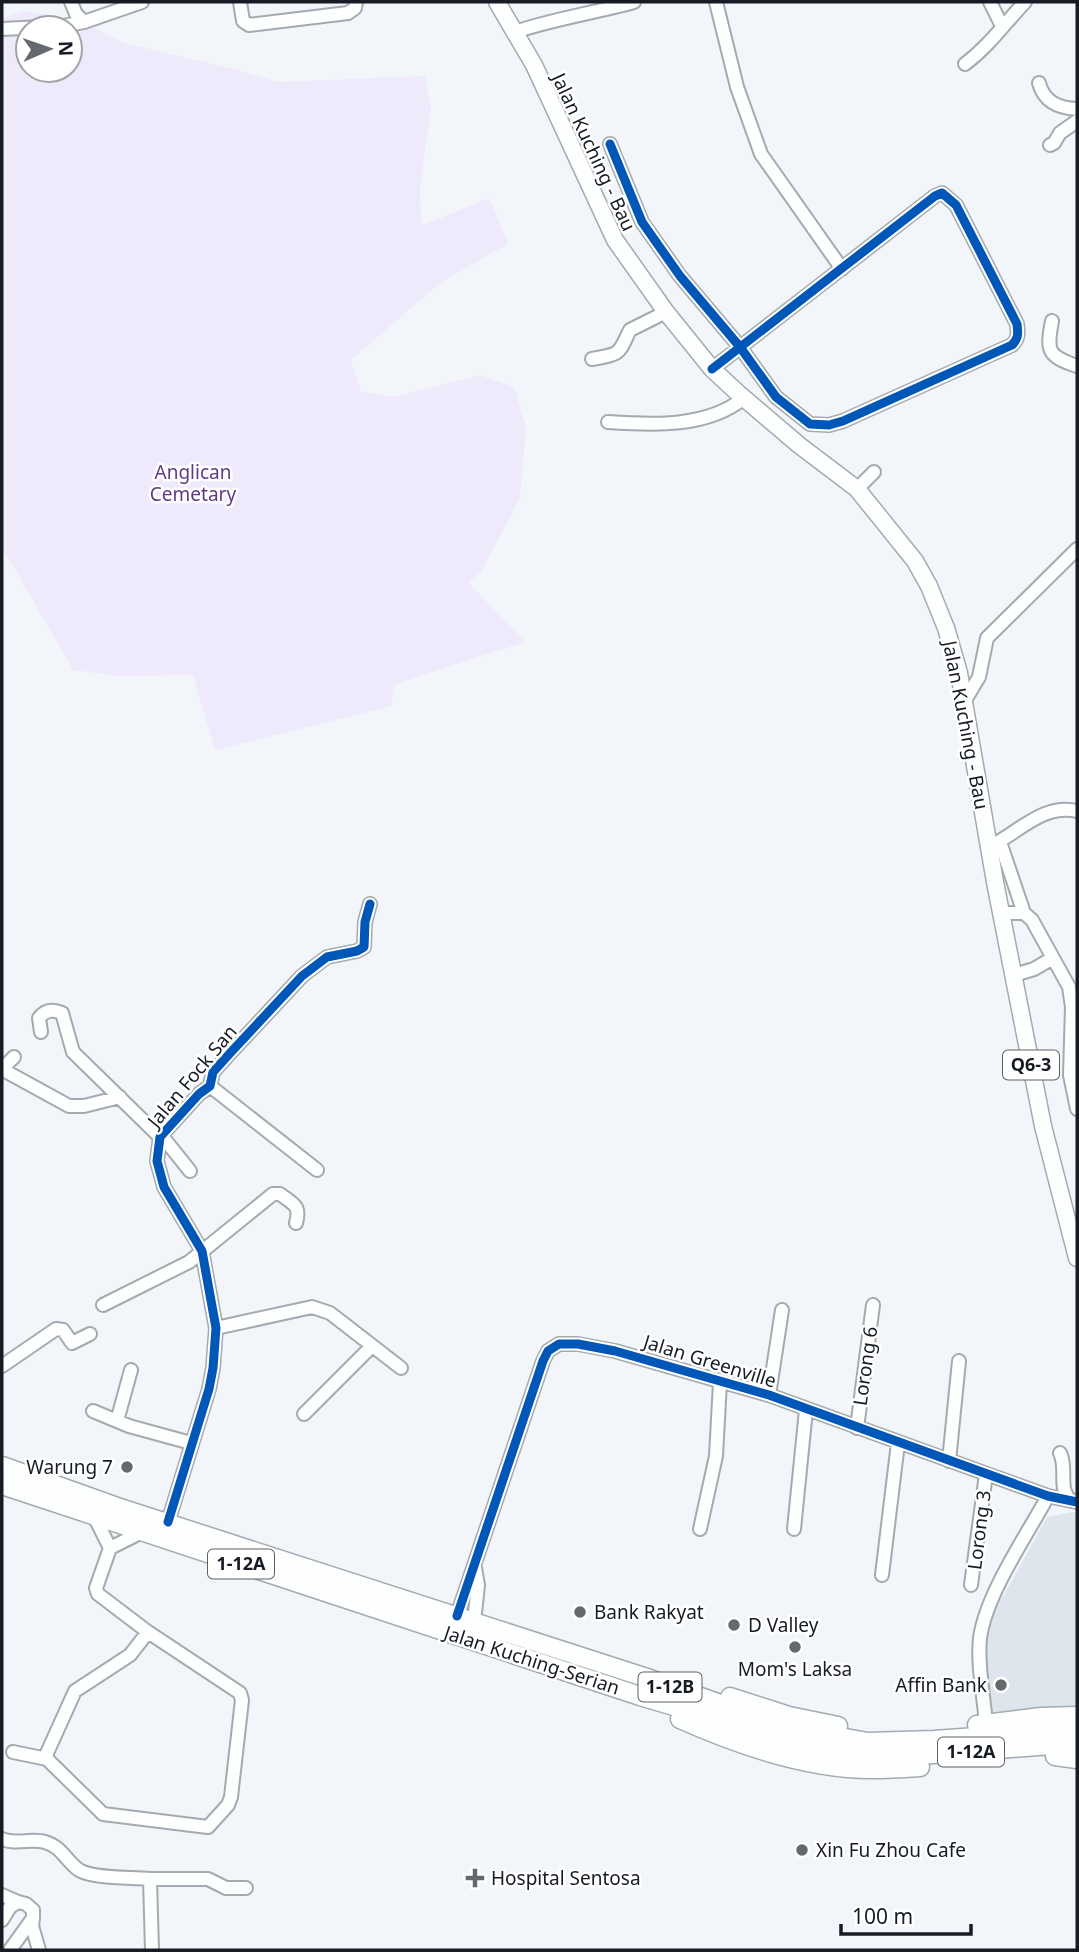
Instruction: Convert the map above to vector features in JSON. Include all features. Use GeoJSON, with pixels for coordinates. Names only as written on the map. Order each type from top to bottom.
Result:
{"type":"FeatureCollection","features":[{"type":"Feature","properties":{"kind":"highway","name":"Jalan Kuching-Serian"},"geometry":{"type":"LineString","coordinates":[[2,1466],[645,1677],[788,1728],[866,1748],[934,1740],[1077,1730]]}},
{"type":"Feature","properties":{"kind":"highway","name":"Jalan Kuching-Serian"},"geometry":{"type":"LineString","coordinates":[[2,1485],[640,1696],[803,1744],[928,1756],[1077,1743]]}},
{"type":"Feature","properties":{"kind":"highway"},"geometry":{"type":"LineString","coordinates":[[645,1677],[678,1683],[789,1716],[858,1730],[882,1732],[949,1729],[1041,1717],[1077,1716]]}},
{"type":"Feature","properties":{"kind":"highway"},"geometry":{"type":"LineString","coordinates":[[640,1696],[691,1724],[761,1750],[829,1764],[870,1769],[1077,1756]]}},
{"type":"Feature","properties":{"kind":"main road","name":"Jalan Kuching - Bau"},"geometry":{"type":"LineString","coordinates":[[497,2],[534,65],[615,240],[666,312],[712,369],[799,445],[857,489],[907,551],[929,586],[946,628],[964,702],[994,845],[1000,913],[1049,1156],[1077,1258]]}},
{"type":"Feature","properties":{"kind":"street"},"geometry":{"type":"LineString","coordinates":[[84,22],[142,2]]}},
{"type":"Feature","properties":{"kind":"street"},"geometry":{"type":"LineString","coordinates":[[240,2],[243,21],[249,25],[348,13],[355,8],[356,2]]}},
{"type":"Feature","properties":{"kind":"street"},"geometry":{"type":"LineString","coordinates":[[515,32],[545,22],[634,2]]}},
{"type":"Feature","properties":{"kind":"street"},"geometry":{"type":"LineString","coordinates":[[716,2],[737,87],[761,154],[842,269]]}},
{"type":"Feature","properties":{"kind":"street"},"geometry":{"type":"LineString","coordinates":[[990,2],[1002,26]]}},
{"type":"Feature","properties":{"kind":"street"},"geometry":{"type":"LineString","coordinates":[[965,64],[994,38],[1025,2]]}},
{"type":"Feature","properties":{"kind":"street"},"geometry":{"type":"LineString","coordinates":[[1039,83],[1042,94],[1057,106],[1077,109]]}},
{"type":"Feature","properties":{"kind":"street"},"geometry":{"type":"LineString","coordinates":[[1050,145],[1060,133],[1077,121]]}},
{"type":"Feature","properties":{"kind":"street"},"geometry":{"type":"LineString","coordinates":[[610,145],[642,222],[680,276],[740,347],[776,397],[810,424],[829,425],[888,402],[1012,345],[1017,339],[1017,324],[956,205],[942,193],[935,196],[842,269],[740,347],[712,369]]}},
{"type":"Feature","properties":{"kind":"street"},"geometry":{"type":"LineString","coordinates":[[592,359],[617,354],[623,349],[631,330],[666,312]]}},
{"type":"Feature","properties":{"kind":"street"},"geometry":{"type":"LineString","coordinates":[[1052,321],[1049,337],[1051,353],[1056,359],[1077,366]]}},
{"type":"Feature","properties":{"kind":"street"},"geometry":{"type":"LineString","coordinates":[[608,422],[682,422],[722,411],[744,398]]}},
{"type":"Feature","properties":{"kind":"street"},"geometry":{"type":"LineString","coordinates":[[857,489],[874,472]]}},
{"type":"Feature","properties":{"kind":"street"},"geometry":{"type":"LineString","coordinates":[[964,702],[979,677],[987,638],[1077,549]]}},
{"type":"Feature","properties":{"kind":"street"},"geometry":{"type":"LineString","coordinates":[[1077,811],[1064,808],[1048,812],[1019,827],[994,845],[1024,913],[1032,920],[1069,987],[1072,1007],[1069,1075],[1077,1109]]}},
{"type":"Feature","properties":{"kind":"street","name":"Jalan Fock San"},"geometry":{"type":"LineString","coordinates":[[168,1522],[211,1379],[216,1328],[202,1251],[163,1187],[157,1161],[161,1136],[209,1086],[214,1072],[302,976],[327,957],[364,947],[365,922],[370,904]]}},
{"type":"Feature","properties":{"kind":"street"},"geometry":{"type":"LineString","coordinates":[[1000,913],[1024,913]]}},
{"type":"Feature","properties":{"kind":"street"},"geometry":{"type":"LineString","coordinates":[[1014,975],[1034,969],[1053,958]]}},
{"type":"Feature","properties":{"kind":"street"},"geometry":{"type":"LineString","coordinates":[[41,1032],[39,1018],[43,1012],[54,1010],[62,1013],[73,1052],[161,1136],[190,1171]]}},
{"type":"Feature","properties":{"kind":"street"},"geometry":{"type":"LineString","coordinates":[[15,1056],[5,1066],[7,1072],[63,1104],[84,1106],[120,1097]]}},
{"type":"Feature","properties":{"kind":"street"},"geometry":{"type":"LineString","coordinates":[[209,1086],[317,1170]]}},
{"type":"Feature","properties":{"kind":"street"},"geometry":{"type":"LineString","coordinates":[[103,1305],[189,1262],[276,1193],[297,1207],[299,1211],[296,1223]]}},
{"type":"Feature","properties":{"kind":"street","name":"Lorong 6"},"geometry":{"type":"LineString","coordinates":[[857,1428],[873,1305]]}},
{"type":"Feature","properties":{"kind":"street"},"geometry":{"type":"LineString","coordinates":[[216,1328],[312,1307],[330,1313],[401,1368]]}},
{"type":"Feature","properties":{"kind":"street"},"geometry":{"type":"LineString","coordinates":[[769,1395],[782,1310]]}},
{"type":"Feature","properties":{"kind":"street"},"geometry":{"type":"LineString","coordinates":[[2,1366],[57,1329],[63,1330],[72,1343],[90,1334]]}},
{"type":"Feature","properties":{"kind":"street","name":"Jalan Greenville"},"geometry":{"type":"LineString","coordinates":[[457,1616],[543,1361],[548,1351],[559,1344],[578,1343],[615,1351],[769,1395],[1048,1496],[1074,1502]]}},
{"type":"Feature","properties":{"kind":"street"},"geometry":{"type":"LineString","coordinates":[[304,1414],[371,1347]]}},
{"type":"Feature","properties":{"kind":"street"},"geometry":{"type":"LineString","coordinates":[[949,1461],[959,1362]]}},
{"type":"Feature","properties":{"kind":"street"},"geometry":{"type":"LineString","coordinates":[[117,1421],[131,1370]]}},
{"type":"Feature","properties":{"kind":"street"},"geometry":{"type":"LineString","coordinates":[[700,1529],[716,1457],[720,1382]]}},
{"type":"Feature","properties":{"kind":"street"},"geometry":{"type":"LineString","coordinates":[[794,1529],[806,1410]]}},
{"type":"Feature","properties":{"kind":"street"},"geometry":{"type":"LineString","coordinates":[[93,1411],[191,1443]]}},
{"type":"Feature","properties":{"kind":"street"},"geometry":{"type":"LineString","coordinates":[[882,1575],[898,1443]]}},
{"type":"Feature","properties":{"kind":"street"},"geometry":{"type":"LineString","coordinates":[[1060,1453],[1064,1461],[1062,1483],[1065,1495],[1074,1502]]}},
{"type":"Feature","properties":{"kind":"street","name":"Lorong 3"},"geometry":{"type":"LineString","coordinates":[[971,1585],[986,1474]]}},
{"type":"Feature","properties":{"kind":"street"},"geometry":{"type":"LineString","coordinates":[[986,1724],[980,1639],[986,1615],[1048,1496]]}},
{"type":"Feature","properties":{"kind":"street"},"geometry":{"type":"LineString","coordinates":[[13,1752],[47,1759],[103,1814],[208,1827],[232,1797],[242,1700],[240,1693],[148,1632],[98,1594],[96,1588],[110,1548],[94,1517]]}},
{"type":"Feature","properties":{"kind":"street"},"geometry":{"type":"LineString","coordinates":[[110,1548],[142,1532]]}},
{"type":"Feature","properties":{"kind":"street","name":"Jalan Greenville"},"geometry":{"type":"LineString","coordinates":[[474,1622],[478,1585],[475,1568]]}},
{"type":"Feature","properties":{"kind":"street"},"geometry":{"type":"LineString","coordinates":[[47,1759],[47,1753],[75,1691],[130,1655],[148,1632]]}},
{"type":"Feature","properties":{"kind":"street"},"geometry":{"type":"LineString","coordinates":[[2,1839],[13,1842],[37,1840],[53,1845],[64,1852],[72,1864],[86,1873],[150,1879],[208,1878],[226,1888],[246,1888]]}},
{"type":"Feature","properties":{"kind":"street"},"geometry":{"type":"LineString","coordinates":[[150,1879],[152,1950]]}},
{"type":"Feature","properties":{"kind":"street"},"geometry":{"type":"LineString","coordinates":[[2,1895],[30,1906],[39,1950]]}},
{"type":"Feature","properties":{"kind":"street"},"geometry":{"type":"LineString","coordinates":[[2,1920],[10,1907],[18,1902]]}},
{"type":"Feature","properties":{"kind":"street"},"geometry":{"type":"LineString","coordinates":[[31,1950],[12,1947],[33,1918]]}},
{"type":"Feature","properties":{"kind":"shaded area"},"geometry":{"type":"Polygon","coordinates":[[[1077,1513],[1077,1707],[991,1715],[985,1650],[990,1620],[1047,1517],[1077,1513]]]}},
{"type":"Feature","properties":{"kind":"green space","name":"Anglican Cemetary"},"geometry":{"type":"Polygon","coordinates":[[[25,11],[42,14],[15,14],[25,11]]]}},
{"type":"Feature","properties":{"kind":"green space","name":"Anglican Cemetary"},"geometry":{"type":"Polygon","coordinates":[[[14,14],[14,84],[84,84],[84,23],[124,43],[277,82],[425,76],[431,108],[420,188],[421,226],[489,198],[508,244],[441,282],[351,360],[361,392],[393,397],[480,375],[514,387],[526,427],[520,498],[482,570],[469,583],[525,642],[395,684],[391,706],[215,750],[193,675],[118,676],[73,670],[2,547],[2,18],[14,14]]]}},
{"type":"Feature","properties":{"kind":"cycle path"},"geometry":{"type":"LineString","coordinates":[[610,144],[642,222],[680,276],[740,347],[776,397],[810,424],[829,425],[843,421],[1012,345],[1018,335],[1017,324],[956,205],[942,193],[935,196],[879,239],[768,326],[740,347],[712,369]]}},
{"type":"Feature","properties":{"kind":"cycle path"},"geometry":{"type":"LineString","coordinates":[[168,1522],[209,1389],[216,1328],[202,1251],[164,1187],[157,1161],[160,1137],[199,1094],[210,1086],[213,1072],[302,976],[327,957],[364,947],[365,922],[370,904]]}},
{"type":"Feature","properties":{"kind":"cycle path"},"geometry":{"type":"LineString","coordinates":[[457,1616],[543,1361],[548,1351],[559,1344],[578,1344],[615,1351],[769,1395],[1048,1496],[1077,1502]]}},
{"type":"Feature","properties":{"kind":"place","name":"Warung 7"},"geometry":{"type":"Point","coordinates":[127,1467]}},
{"type":"Feature","properties":{"kind":"place","name":"Bank Rakyat"},"geometry":{"type":"Point","coordinates":[580,1612]}},
{"type":"Feature","properties":{"kind":"place","name":"D Valley"},"geometry":{"type":"Point","coordinates":[734,1625]}},
{"type":"Feature","properties":{"kind":"place","name":"Mom's Laksa"},"geometry":{"type":"Point","coordinates":[795,1647]}},
{"type":"Feature","properties":{"kind":"place","name":"Affin Bank"},"geometry":{"type":"Point","coordinates":[1001,1685]}},
{"type":"Feature","properties":{"kind":"place","name":"Xin Fu Zhou Cafe"},"geometry":{"type":"Point","coordinates":[802,1850]}},
{"type":"Feature","properties":{"kind":"place","name":"Hospital Sentosa"},"geometry":{"type":"Point","coordinates":[475,1878]}}]}
